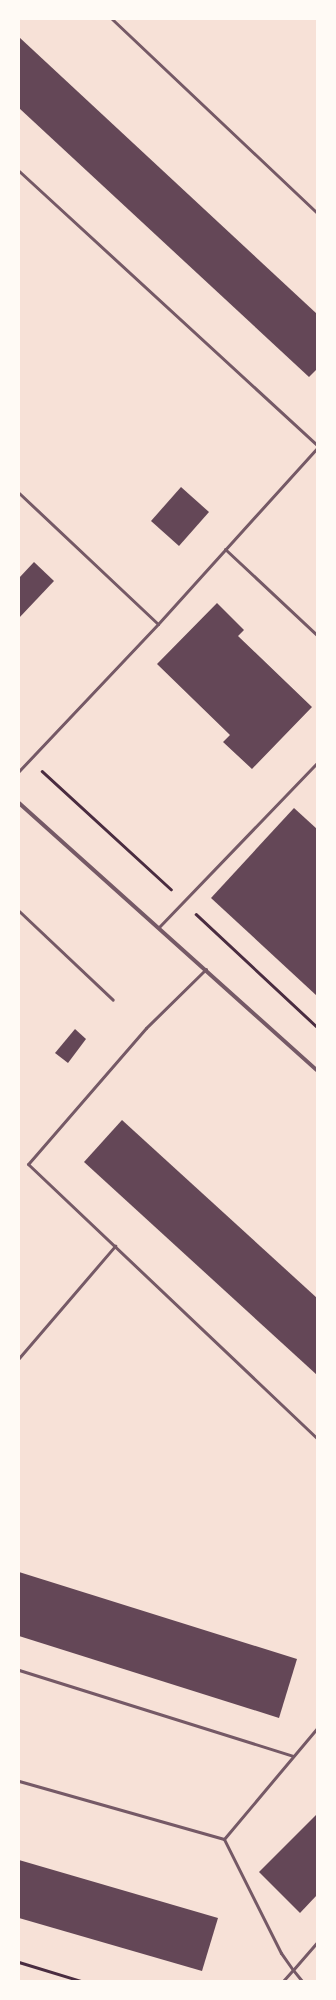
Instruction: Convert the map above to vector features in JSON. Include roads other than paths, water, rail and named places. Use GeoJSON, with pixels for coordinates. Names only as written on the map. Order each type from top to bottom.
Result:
{"type":"FeatureCollection","features":[{"type":"Feature","properties":{"kind":"street"},"geometry":{"type":"LineString","coordinates":[[19,803],[317,1070]]}},
{"type":"Feature","properties":{"kind":"lane"},"geometry":{"type":"LineString","coordinates":[[112,19],[317,213]]}},
{"type":"Feature","properties":{"kind":"lane"},"geometry":{"type":"LineString","coordinates":[[19,171],[317,445]]}},
{"type":"Feature","properties":{"kind":"lane"},"geometry":{"type":"LineString","coordinates":[[19,771],[158,624],[225,548],[317,448]]}},
{"type":"Feature","properties":{"kind":"lane"},"geometry":{"type":"LineString","coordinates":[[19,493],[158,624]]}},
{"type":"Feature","properties":{"kind":"lane"},"geometry":{"type":"LineString","coordinates":[[225,548],[317,635]]}},
{"type":"Feature","properties":{"kind":"lane"},"geometry":{"type":"LineString","coordinates":[[159,927],[317,763]]}},
{"type":"Feature","properties":{"kind":"lane"},"geometry":{"type":"LineString","coordinates":[[19,911],[113,1000]]}},
{"type":"Feature","properties":{"kind":"lane"},"geometry":{"type":"LineString","coordinates":[[206,970],[146,1028],[28,1164],[317,1438]]}},
{"type":"Feature","properties":{"kind":"lane"},"geometry":{"type":"LineString","coordinates":[[19,1358],[115,1246]]}},
{"type":"Feature","properties":{"kind":"lane"},"geometry":{"type":"LineString","coordinates":[[19,1670],[293,1756]]}},
{"type":"Feature","properties":{"kind":"lane"},"geometry":{"type":"LineString","coordinates":[[224,1839],[317,1728]]}},
{"type":"Feature","properties":{"kind":"lane"},"geometry":{"type":"LineString","coordinates":[[19,1781],[224,1839],[281,1953],[302,1981]]}},
{"type":"Feature","properties":{"kind":"lane"},"geometry":{"type":"LineString","coordinates":[[283,1981],[317,1942]]}}]}
